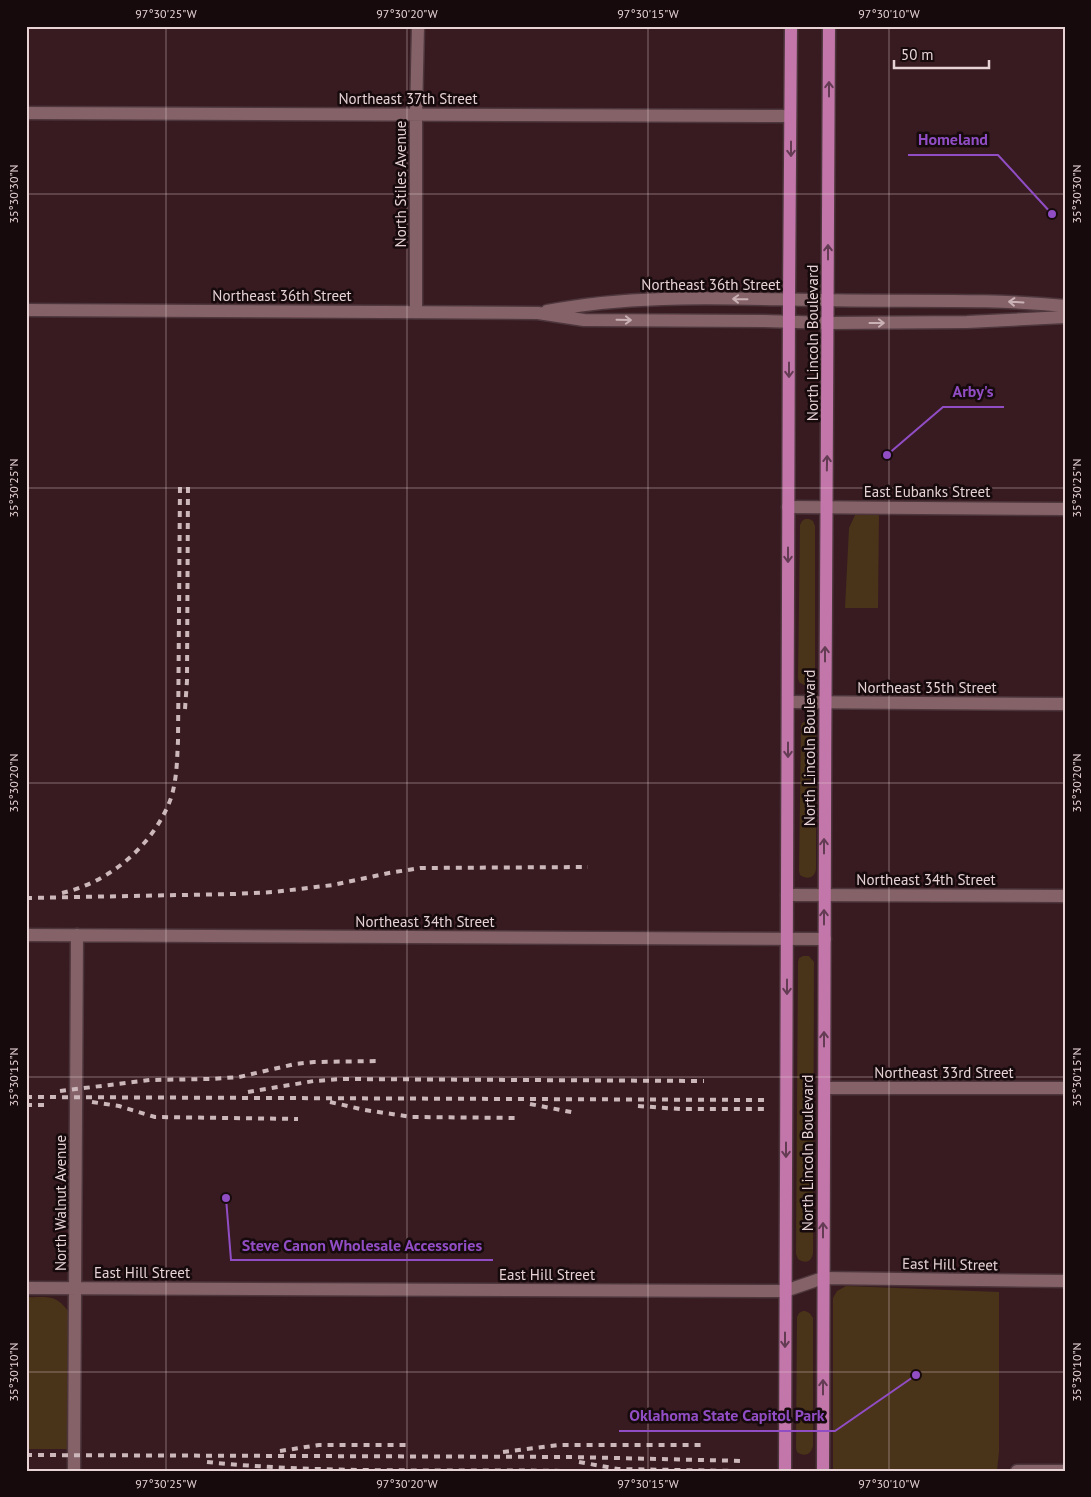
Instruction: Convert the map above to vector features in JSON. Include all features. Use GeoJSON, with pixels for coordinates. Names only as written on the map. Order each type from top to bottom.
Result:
{"type":"FeatureCollection","features":[{"type":"Feature","properties":{"kind":"main road","name":"North Lincoln Boulevard"},"geometry":{"type":"LineString","coordinates":[[785,1471],[791,26]]}},
{"type":"Feature","properties":{"kind":"main road","name":"North Lincoln Boulevard"},"geometry":{"type":"LineString","coordinates":[[823,1471],[829,26]]}},
{"type":"Feature","properties":{"kind":"street","name":"North Stiles Avenue"},"geometry":{"type":"LineString","coordinates":[[416,312],[418,26]]}},
{"type":"Feature","properties":{"kind":"street","name":"Northeast 37th Street"},"geometry":{"type":"LineString","coordinates":[[26,113],[790,116]]}},
{"type":"Feature","properties":{"kind":"street","name":"Northeast 36th Street"},"geometry":{"type":"LineString","coordinates":[[538,313],[583,304],[659,299],[966,300],[1065,306]]}},
{"type":"Feature","properties":{"kind":"street","name":"Northeast 36th Street"},"geometry":{"type":"LineString","coordinates":[[26,310],[538,313],[584,320],[789,321],[829,323],[967,322],[1065,317]]}},
{"type":"Feature","properties":{"kind":"street","name":"East Eubanks Street"},"geometry":{"type":"LineString","coordinates":[[788,507],[1065,509]]}},
{"type":"Feature","properties":{"kind":"street","name":"Northeast 35th Street"},"geometry":{"type":"LineString","coordinates":[[788,702],[1065,704]]}},
{"type":"Feature","properties":{"kind":"street","name":"Northeast 34th Street"},"geometry":{"type":"LineString","coordinates":[[787,894],[1065,896]]}},
{"type":"Feature","properties":{"kind":"street","name":"Northeast 34th Street"},"geometry":{"type":"LineString","coordinates":[[26,935],[825,939]]}},
{"type":"Feature","properties":{"kind":"street","name":"North Walnut Avenue"},"geometry":{"type":"LineString","coordinates":[[74,1471],[77,936]]}},
{"type":"Feature","properties":{"kind":"street","name":"Northeast 33rd Street"},"geometry":{"type":"LineString","coordinates":[[824,1088],[1065,1088]]}},
{"type":"Feature","properties":{"kind":"street","name":"East Hill Street"},"geometry":{"type":"LineString","coordinates":[[26,1288],[785,1291],[823,1278],[1065,1281]]}},
{"type":"Feature","properties":{"kind":"street"},"geometry":{"type":"LineString","coordinates":[[1017,1471],[1065,1470]]}},
{"type":"Feature","properties":{"kind":"shaded area"},"geometry":{"type":"Polygon","coordinates":[[[855,515],[879,515],[878,608],[845,608],[849,528],[855,515]]]}},
{"type":"Feature","properties":{"kind":"shaded area"},"geometry":{"type":"Polygon","coordinates":[[[805,519],[813,521],[815,526],[815,677],[809,685],[802,684],[798,678],[800,525],[805,519]]]}},
{"type":"Feature","properties":{"kind":"shaded area"},"geometry":{"type":"Polygon","coordinates":[[[806,721],[812,722],[816,727],[816,869],[814,874],[808,878],[800,875],[799,871],[801,726],[806,721]]]}},
{"type":"Feature","properties":{"kind":"shaded area"},"geometry":{"type":"Polygon","coordinates":[[[809,956],[814,962],[813,1253],[810,1260],[806,1262],[798,1259],[796,1254],[798,962],[799,958],[809,956]]]}},
{"type":"Feature","properties":{"kind":"shaded area"},"geometry":{"type":"Polygon","coordinates":[[[846,1286],[999,1292],[999,1452],[997,1471],[833,1471],[833,1298],[837,1291],[846,1286]]]}},
{"type":"Feature","properties":{"kind":"shaded area"},"geometry":{"type":"Polygon","coordinates":[[[26,1297],[54,1299],[59,1301],[68,1311],[67,1449],[26,1449],[26,1297]]]}},
{"type":"Feature","properties":{"kind":"shaded area"},"geometry":{"type":"Polygon","coordinates":[[[803,1311],[809,1313],[813,1318],[813,1446],[811,1451],[805,1455],[797,1452],[796,1448],[797,1317],[803,1311]]]}},
{"type":"Feature","properties":{"kind":"railway"},"geometry":{"type":"LineString","coordinates":[[185,709],[187,681],[188,481]]}},
{"type":"Feature","properties":{"kind":"railway"},"geometry":{"type":"LineString","coordinates":[[62,893],[80,888],[97,880],[128,859],[154,831],[171,798],[176,777],[178,741],[180,484]]}},
{"type":"Feature","properties":{"kind":"railway"},"geometry":{"type":"LineString","coordinates":[[26,898],[274,892],[333,885],[420,868],[588,867]]}},
{"type":"Feature","properties":{"kind":"railway"},"geometry":{"type":"LineString","coordinates":[[60,1091],[150,1080],[239,1077],[295,1064],[314,1062],[380,1061]]}},
{"type":"Feature","properties":{"kind":"railway"},"geometry":{"type":"LineString","coordinates":[[248,1092],[314,1081],[342,1079],[704,1081]]}},
{"type":"Feature","properties":{"kind":"railway"},"geometry":{"type":"LineString","coordinates":[[26,1097],[764,1100]]}},
{"type":"Feature","properties":{"kind":"railway"},"geometry":{"type":"LineString","coordinates":[[92,1102],[119,1106],[155,1117],[298,1119]]}},
{"type":"Feature","properties":{"kind":"railway"},"geometry":{"type":"LineString","coordinates":[[330,1102],[365,1110],[412,1117],[519,1118]]}},
{"type":"Feature","properties":{"kind":"railway"},"geometry":{"type":"LineString","coordinates":[[530,1104],[576,1113]]}},
{"type":"Feature","properties":{"kind":"railway"},"geometry":{"type":"LineString","coordinates":[[26,1105],[48,1105]]}},
{"type":"Feature","properties":{"kind":"railway"},"geometry":{"type":"LineString","coordinates":[[638,1106],[680,1109],[765,1109]]}},
{"type":"Feature","properties":{"kind":"railway"},"geometry":{"type":"LineString","coordinates":[[280,1451],[319,1445],[407,1445]]}},
{"type":"Feature","properties":{"kind":"railway"},"geometry":{"type":"LineString","coordinates":[[503,1452],[559,1445],[705,1445]]}},
{"type":"Feature","properties":{"kind":"railway"},"geometry":{"type":"LineString","coordinates":[[26,1455],[572,1457],[745,1461]]}},
{"type":"Feature","properties":{"kind":"railway"},"geometry":{"type":"LineString","coordinates":[[207,1462],[341,1470],[566,1471]]}},
{"type":"Feature","properties":{"kind":"railway"},"geometry":{"type":"LineString","coordinates":[[579,1462],[618,1469],[738,1471]]}},
{"type":"Feature","properties":{"kind":"place","name":"Homeland"},"geometry":{"type":"Point","coordinates":[1052,214]}},
{"type":"Feature","properties":{"kind":"place","name":"Arby's"},"geometry":{"type":"Point","coordinates":[887,455]}},
{"type":"Feature","properties":{"kind":"place","name":"Steve Canon Wholesale Accessories"},"geometry":{"type":"Point","coordinates":[226,1198]}},
{"type":"Feature","properties":{"kind":"place","name":"Oklahoma State Capitol Park"},"geometry":{"type":"Point","coordinates":[916,1375]}}]}
